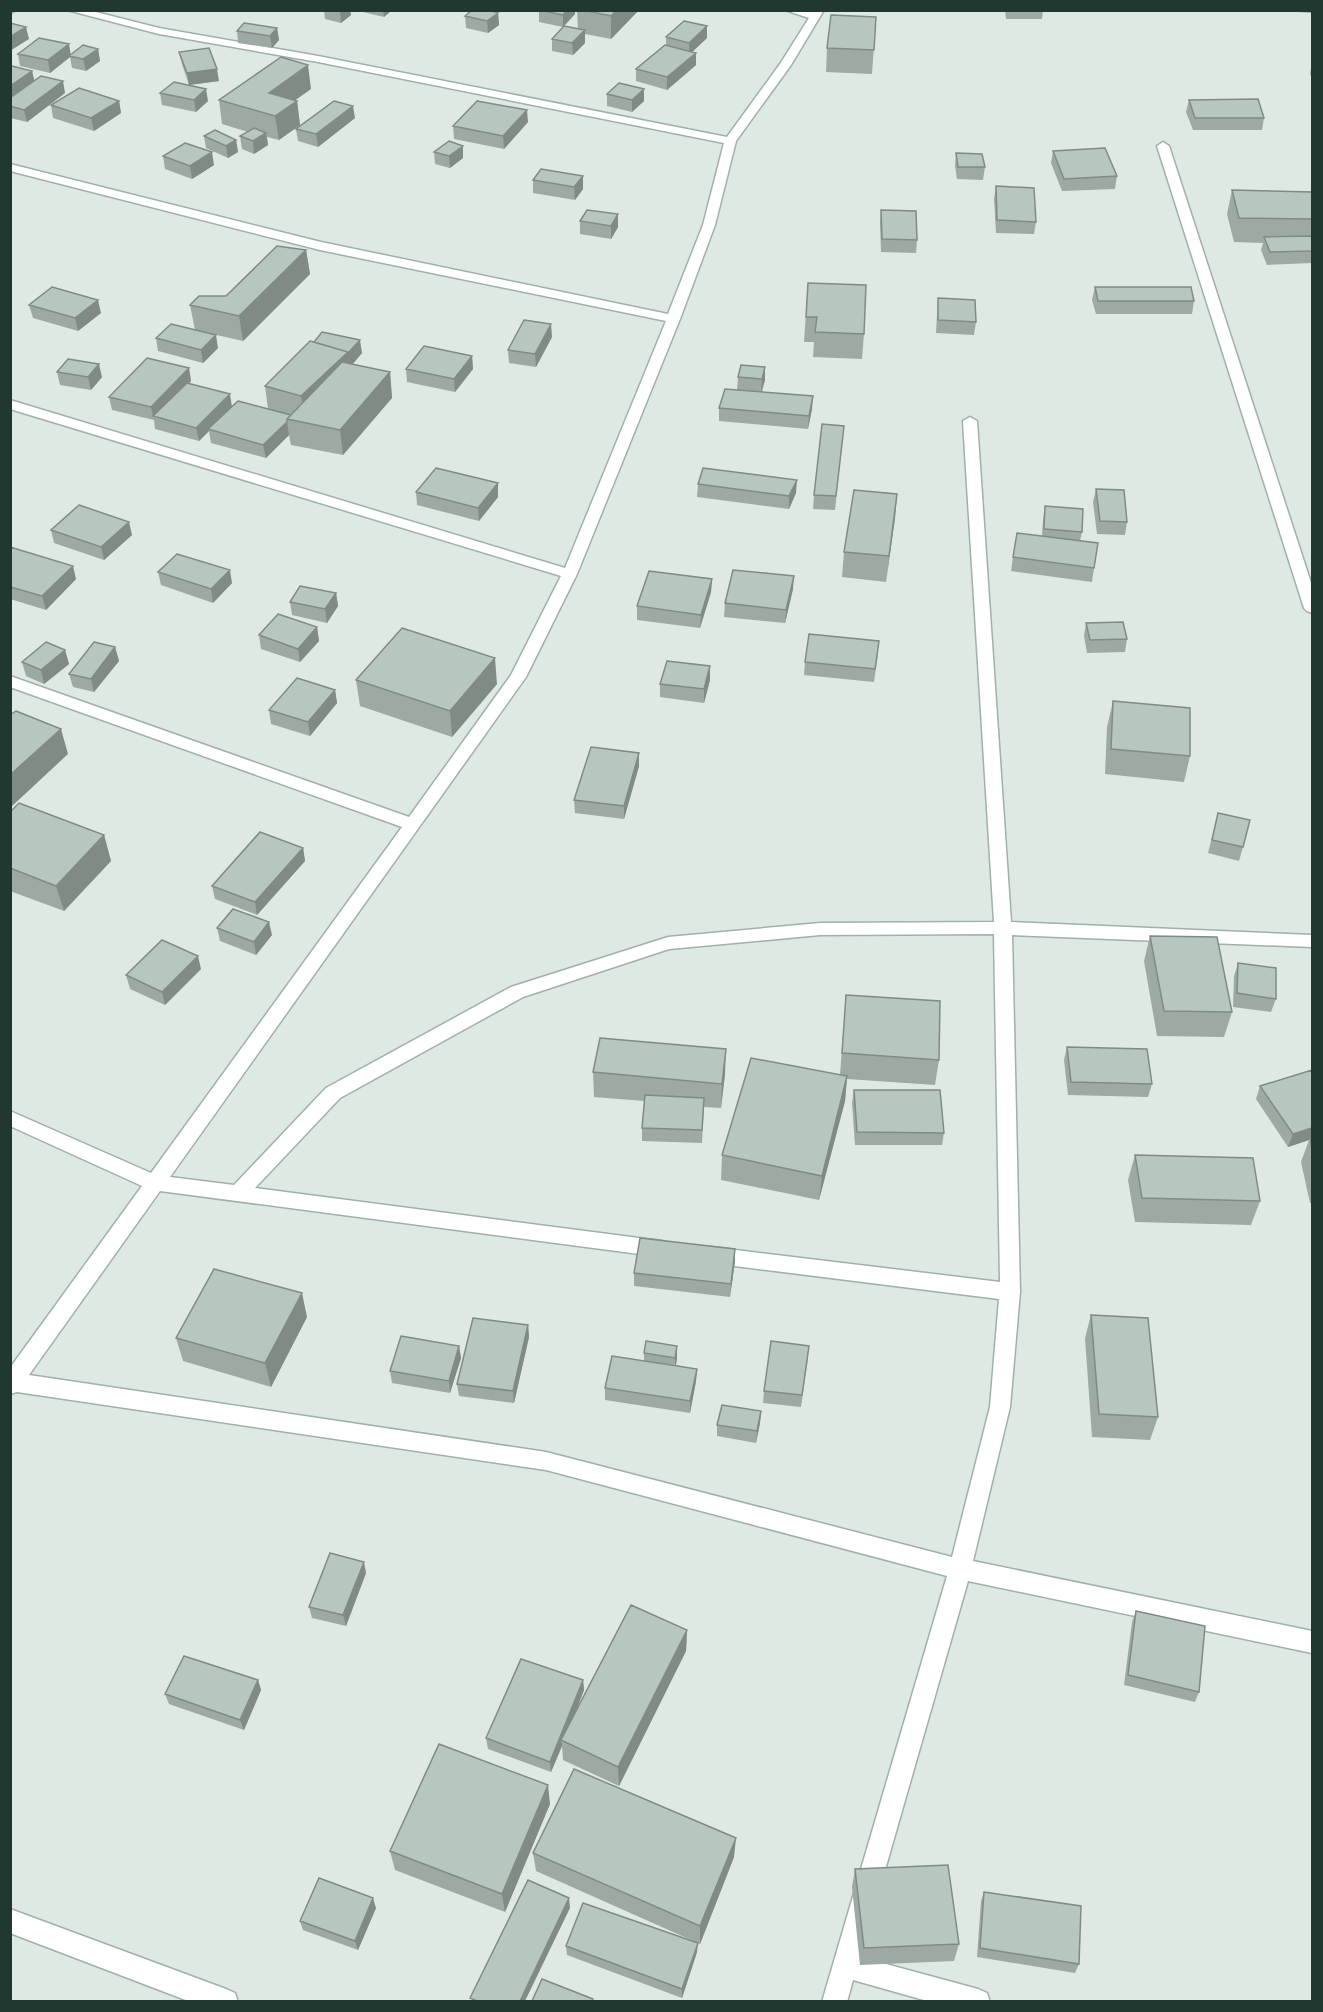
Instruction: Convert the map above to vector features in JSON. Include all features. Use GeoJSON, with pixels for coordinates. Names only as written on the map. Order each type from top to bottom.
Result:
{"type":"FeatureCollection","features":[{"type":"Feature","properties":{"kind":"street"},"geometry":{"type":"LineString","coordinates":[[72,10],[159,31],[318,58],[730,141]]}},
{"type":"Feature","properties":{"kind":"street"},"geometry":{"type":"LineString","coordinates":[[790,10],[818,13],[785,65],[730,141],[709,225],[673,319],[570,574],[518,676],[12,1383],[546,1461],[960,1569],[1312,1642]]}},
{"type":"Feature","properties":{"kind":"street"},"geometry":{"type":"LineString","coordinates":[[1163,146],[1312,608]]}},
{"type":"Feature","properties":{"kind":"street"},"geometry":{"type":"LineString","coordinates":[[10,167],[320,246],[673,319]]}},
{"type":"Feature","properties":{"kind":"street"},"geometry":{"type":"LineString","coordinates":[[10,404],[570,574]]}},
{"type":"Feature","properties":{"kind":"street"},"geometry":{"type":"LineString","coordinates":[[834,2001],[960,1569],[1000,1407],[1010,1292],[1000,860],[970,420]]}},
{"type":"Feature","properties":{"kind":"street"},"geometry":{"type":"LineString","coordinates":[[10,681],[412,825]]}},
{"type":"Feature","properties":{"kind":"street"},"geometry":{"type":"LineString","coordinates":[[238,1194],[333,1093],[517,992],[668,943],[820,928],[1003,928],[1312,941]]}},
{"type":"Feature","properties":{"kind":"street"},"geometry":{"type":"LineString","coordinates":[[10,1118],[155,1183],[1010,1292]]}},
{"type":"Feature","properties":{"kind":"street"},"geometry":{"type":"LineString","coordinates":[[10,1921],[226,2001]]}},
{"type":"Feature","properties":{"kind":"street"},"geometry":{"type":"LineString","coordinates":[[844,1965],[978,2001]]}},
{"type":"Feature","properties":{"kind":"building"},"geometry":{"type":"Polygon","coordinates":[[[472,10],[489,10],[498,13],[487,21],[465,16],[472,10]]]}},
{"type":"Feature","properties":{"kind":"building"},"geometry":{"type":"Polygon","coordinates":[[[539,10],[567,10],[563,15],[539,10]]]}},
{"type":"Feature","properties":{"kind":"building"},"geometry":{"type":"Polygon","coordinates":[[[583,10],[617,10],[611,16],[583,10]]]}},
{"type":"Feature","properties":{"kind":"building"},"geometry":{"type":"Polygon","coordinates":[[[831,15],[876,17],[874,50],[827,48],[831,15]]]}},
{"type":"Feature","properties":{"kind":"building"},"geometry":{"type":"Polygon","coordinates":[[[684,21],[707,26],[689,43],[666,37],[684,21]]]}},
{"type":"Feature","properties":{"kind":"building"},"geometry":{"type":"Polygon","coordinates":[[[10,23],[26,27],[10,37],[10,23]]]}},
{"type":"Feature","properties":{"kind":"building"},"geometry":{"type":"Polygon","coordinates":[[[244,23],[277,28],[270,36],[237,31],[244,23]]]}},
{"type":"Feature","properties":{"kind":"building"},"geometry":{"type":"Polygon","coordinates":[[[564,26],[585,30],[572,43],[552,39],[564,26]]]}},
{"type":"Feature","properties":{"kind":"building"},"geometry":{"type":"Polygon","coordinates":[[[39,38],[69,44],[48,60],[18,54],[39,38]]]}},
{"type":"Feature","properties":{"kind":"building"},"geometry":{"type":"Polygon","coordinates":[[[83,45],[98,49],[83,59],[69,56],[83,45]]]}},
{"type":"Feature","properties":{"kind":"building"},"geometry":{"type":"Polygon","coordinates":[[[665,45],[696,53],[667,77],[636,69],[665,45]]]}},
{"type":"Feature","properties":{"kind":"building"},"geometry":{"type":"Polygon","coordinates":[[[209,48],[217,69],[187,73],[179,52],[209,48]]]}},
{"type":"Feature","properties":{"kind":"building"},"geometry":{"type":"Polygon","coordinates":[[[281,57],[308,65],[269,93],[297,101],[275,116],[219,100],[281,57]]]}},
{"type":"Feature","properties":{"kind":"building"},"geometry":{"type":"Polygon","coordinates":[[[10,67],[32,71],[10,86],[10,67]]]}},
{"type":"Feature","properties":{"kind":"building"},"geometry":{"type":"Polygon","coordinates":[[[41,76],[63,81],[24,110],[10,106],[10,98],[41,76]]]}},
{"type":"Feature","properties":{"kind":"building"},"geometry":{"type":"Polygon","coordinates":[[[174,82],[206,89],[194,100],[160,93],[174,82]]]}},
{"type":"Feature","properties":{"kind":"building"},"geometry":{"type":"Polygon","coordinates":[[[619,83],[644,89],[632,100],[607,94],[619,83]]]}},
{"type":"Feature","properties":{"kind":"building"},"geometry":{"type":"Polygon","coordinates":[[[79,88],[119,101],[91,118],[51,105],[79,88]]]}},
{"type":"Feature","properties":{"kind":"building"},"geometry":{"type":"Polygon","coordinates":[[[1258,99],[1264,118],[1195,118],[1189,100],[1258,99]]]}},
{"type":"Feature","properties":{"kind":"building"},"geometry":{"type":"Polygon","coordinates":[[[334,101],[353,106],[316,134],[296,129],[334,101]]]}},
{"type":"Feature","properties":{"kind":"building"},"geometry":{"type":"Polygon","coordinates":[[[477,101],[527,110],[503,136],[453,126],[477,101]]]}},
{"type":"Feature","properties":{"kind":"building"},"geometry":{"type":"Polygon","coordinates":[[[254,128],[266,133],[253,141],[240,136],[254,128]]]}},
{"type":"Feature","properties":{"kind":"building"},"geometry":{"type":"Polygon","coordinates":[[[215,130],[236,140],[226,146],[204,136],[215,130]]]}},
{"type":"Feature","properties":{"kind":"building"},"geometry":{"type":"Polygon","coordinates":[[[449,141],[463,146],[449,156],[434,152],[449,141]]]}},
{"type":"Feature","properties":{"kind":"building"},"geometry":{"type":"Polygon","coordinates":[[[185,143],[212,152],[190,166],[163,156],[185,143]]]}},
{"type":"Feature","properties":{"kind":"building"},"geometry":{"type":"Polygon","coordinates":[[[1105,148],[1117,176],[1064,179],[1053,151],[1105,148]]]}},
{"type":"Feature","properties":{"kind":"building"},"geometry":{"type":"Polygon","coordinates":[[[956,153],[982,154],[985,167],[958,167],[956,153]]]}},
{"type":"Feature","properties":{"kind":"building"},"geometry":{"type":"Polygon","coordinates":[[[541,169],[583,176],[574,187],[533,180],[541,169]]]}},
{"type":"Feature","properties":{"kind":"building"},"geometry":{"type":"Polygon","coordinates":[[[996,186],[1034,188],[1036,222],[997,220],[996,186]]]}},
{"type":"Feature","properties":{"kind":"building"},"geometry":{"type":"Polygon","coordinates":[[[1232,190],[1312,192],[1312,219],[1239,218],[1232,190]]]}},
{"type":"Feature","properties":{"kind":"building"},"geometry":{"type":"Polygon","coordinates":[[[587,210],[618,214],[611,226],[580,221],[587,210]]]}},
{"type":"Feature","properties":{"kind":"building"},"geometry":{"type":"Polygon","coordinates":[[[881,210],[916,211],[917,240],[882,239],[881,210]]]}},
{"type":"Feature","properties":{"kind":"building"},"geometry":{"type":"Polygon","coordinates":[[[1311,236],[1312,251],[1270,252],[1264,237],[1311,236]]]}},
{"type":"Feature","properties":{"kind":"building"},"geometry":{"type":"Polygon","coordinates":[[[277,246],[306,250],[239,316],[190,305],[199,296],[226,296],[277,246]]]}},
{"type":"Feature","properties":{"kind":"building"},"geometry":{"type":"Polygon","coordinates":[[[808,283],[866,285],[864,334],[815,332],[817,317],[806,317],[808,283]]]}},
{"type":"Feature","properties":{"kind":"building"},"geometry":{"type":"Polygon","coordinates":[[[52,287],[98,300],[75,318],[29,305],[52,287]]]}},
{"type":"Feature","properties":{"kind":"building"},"geometry":{"type":"Polygon","coordinates":[[[1095,287],[1191,287],[1194,301],[1098,301],[1095,287]]]}},
{"type":"Feature","properties":{"kind":"building"},"geometry":{"type":"Polygon","coordinates":[[[938,298],[975,300],[976,322],[938,320],[938,298]]]}},
{"type":"Feature","properties":{"kind":"building"},"geometry":{"type":"Polygon","coordinates":[[[524,320],[551,324],[535,354],[508,350],[524,320]]]}},
{"type":"Feature","properties":{"kind":"building"},"geometry":{"type":"Polygon","coordinates":[[[171,324],[216,335],[201,350],[156,338],[171,324]]]}},
{"type":"Feature","properties":{"kind":"building"},"geometry":{"type":"Polygon","coordinates":[[[322,332],[360,340],[348,353],[314,342],[322,332]]]}},
{"type":"Feature","properties":{"kind":"building"},"geometry":{"type":"Polygon","coordinates":[[[310,341],[348,352],[301,396],[265,386],[310,341]]]}},
{"type":"Feature","properties":{"kind":"building"},"geometry":{"type":"Polygon","coordinates":[[[424,346],[472,356],[454,379],[406,369],[424,346]]]}},
{"type":"Feature","properties":{"kind":"building"},"geometry":{"type":"Polygon","coordinates":[[[147,358],[189,368],[151,407],[109,397],[147,358]]]}},
{"type":"Feature","properties":{"kind":"building"},"geometry":{"type":"Polygon","coordinates":[[[68,359],[99,364],[88,377],[57,372],[68,359]]]}},
{"type":"Feature","properties":{"kind":"building"},"geometry":{"type":"Polygon","coordinates":[[[342,362],[390,372],[340,430],[287,419],[342,362]]]}},
{"type":"Feature","properties":{"kind":"building"},"geometry":{"type":"Polygon","coordinates":[[[741,365],[765,367],[762,379],[738,377],[741,365]]]}},
{"type":"Feature","properties":{"kind":"building"},"geometry":{"type":"Polygon","coordinates":[[[187,383],[230,394],[196,428],[153,416],[187,383]]]}},
{"type":"Feature","properties":{"kind":"building"},"geometry":{"type":"Polygon","coordinates":[[[725,389],[813,396],[809,416],[719,408],[725,389]]]}},
{"type":"Feature","properties":{"kind":"building"},"geometry":{"type":"Polygon","coordinates":[[[238,401],[291,415],[287,422],[263,445],[208,429],[238,401]]]}},
{"type":"Feature","properties":{"kind":"building"},"geometry":{"type":"Polygon","coordinates":[[[822,424],[844,426],[836,496],[814,495],[822,424]]]}},
{"type":"Feature","properties":{"kind":"building"},"geometry":{"type":"Polygon","coordinates":[[[436,468],[498,483],[478,508],[416,492],[436,468]]]}},
{"type":"Feature","properties":{"kind":"building"},"geometry":{"type":"Polygon","coordinates":[[[703,468],[797,480],[789,496],[698,484],[703,468]]]}},
{"type":"Feature","properties":{"kind":"building"},"geometry":{"type":"Polygon","coordinates":[[[1096,489],[1124,490],[1127,522],[1100,521],[1096,489]]]}},
{"type":"Feature","properties":{"kind":"building"},"geometry":{"type":"Polygon","coordinates":[[[854,490],[897,494],[889,556],[844,552],[854,490]]]}},
{"type":"Feature","properties":{"kind":"building"},"geometry":{"type":"Polygon","coordinates":[[[79,505],[129,522],[101,547],[51,530],[79,505]]]}},
{"type":"Feature","properties":{"kind":"building"},"geometry":{"type":"Polygon","coordinates":[[[1045,506],[1083,509],[1082,532],[1044,529],[1045,506]]]}},
{"type":"Feature","properties":{"kind":"building"},"geometry":{"type":"Polygon","coordinates":[[[1017,533],[1098,543],[1094,568],[1013,557],[1017,533]]]}},
{"type":"Feature","properties":{"kind":"building"},"geometry":{"type":"Polygon","coordinates":[[[10,547],[73,566],[42,596],[10,587],[10,547]]]}},
{"type":"Feature","properties":{"kind":"building"},"geometry":{"type":"Polygon","coordinates":[[[177,554],[230,570],[211,589],[158,572],[177,554]]]}},
{"type":"Feature","properties":{"kind":"building"},"geometry":{"type":"Polygon","coordinates":[[[733,570],[794,576],[786,610],[725,603],[733,570]]]}},
{"type":"Feature","properties":{"kind":"building"},"geometry":{"type":"Polygon","coordinates":[[[649,571],[712,579],[701,615],[637,606],[649,571]]]}},
{"type":"Feature","properties":{"kind":"building"},"geometry":{"type":"Polygon","coordinates":[[[300,586],[336,593],[325,609],[290,602],[300,586]]]}},
{"type":"Feature","properties":{"kind":"building"},"geometry":{"type":"Polygon","coordinates":[[[278,614],[317,627],[298,649],[259,635],[278,614]]]}},
{"type":"Feature","properties":{"kind":"building"},"geometry":{"type":"Polygon","coordinates":[[[1123,622],[1127,639],[1090,640],[1086,623],[1123,622]]]}},
{"type":"Feature","properties":{"kind":"building"},"geometry":{"type":"Polygon","coordinates":[[[402,628],[495,658],[450,711],[356,680],[402,628]]]}},
{"type":"Feature","properties":{"kind":"building"},"geometry":{"type":"Polygon","coordinates":[[[809,634],[879,641],[875,669],[805,662],[809,634]]]}},
{"type":"Feature","properties":{"kind":"building"},"geometry":{"type":"Polygon","coordinates":[[[46,642],[65,650],[41,670],[22,662],[46,642]]]}},
{"type":"Feature","properties":{"kind":"building"},"geometry":{"type":"Polygon","coordinates":[[[94,642],[115,647],[91,679],[69,674],[94,642]]]}},
{"type":"Feature","properties":{"kind":"building"},"geometry":{"type":"Polygon","coordinates":[[[667,661],[710,666],[704,689],[660,684],[667,661]]]}},
{"type":"Feature","properties":{"kind":"building"},"geometry":{"type":"Polygon","coordinates":[[[297,678],[335,690],[308,722],[269,710],[297,678]]]}},
{"type":"Feature","properties":{"kind":"building"},"geometry":{"type":"Polygon","coordinates":[[[1113,701],[1190,708],[1190,756],[1111,749],[1113,701]]]}},
{"type":"Feature","properties":{"kind":"building"},"geometry":{"type":"Polygon","coordinates":[[[16,711],[61,729],[10,775],[10,715],[16,711]]]}},
{"type":"Feature","properties":{"kind":"building"},"geometry":{"type":"Polygon","coordinates":[[[591,747],[639,753],[624,806],[574,800],[591,747]]]}},
{"type":"Feature","properties":{"kind":"building"},"geometry":{"type":"Polygon","coordinates":[[[19,803],[104,835],[56,886],[10,868],[10,812],[19,803]]]}},
{"type":"Feature","properties":{"kind":"building"},"geometry":{"type":"Polygon","coordinates":[[[1218,813],[1250,820],[1243,847],[1212,840],[1218,813]]]}},
{"type":"Feature","properties":{"kind":"building"},"geometry":{"type":"Polygon","coordinates":[[[260,832],[303,848],[255,902],[212,886],[260,832]]]}},
{"type":"Feature","properties":{"kind":"building"},"geometry":{"type":"Polygon","coordinates":[[[233,909],[269,922],[254,942],[217,928],[233,909]]]}},
{"type":"Feature","properties":{"kind":"building"},"geometry":{"type":"Polygon","coordinates":[[[1150,936],[1217,937],[1232,1012],[1164,1011],[1150,936]]]}},
{"type":"Feature","properties":{"kind":"building"},"geometry":{"type":"Polygon","coordinates":[[[162,940],[198,956],[162,992],[126,975],[162,940]]]}},
{"type":"Feature","properties":{"kind":"building"},"geometry":{"type":"Polygon","coordinates":[[[1238,963],[1276,968],[1276,999],[1237,993],[1238,963]]]}},
{"type":"Feature","properties":{"kind":"building"},"geometry":{"type":"Polygon","coordinates":[[[846,995],[940,1001],[939,1060],[842,1053],[846,995]]]}},
{"type":"Feature","properties":{"kind":"building"},"geometry":{"type":"Polygon","coordinates":[[[600,1038],[726,1049],[722,1084],[593,1072],[600,1038]]]}},
{"type":"Feature","properties":{"kind":"building"},"geometry":{"type":"Polygon","coordinates":[[[1067,1047],[1147,1049],[1152,1084],[1071,1082],[1067,1047]]]}},
{"type":"Feature","properties":{"kind":"building"},"geometry":{"type":"Polygon","coordinates":[[[751,1058],[847,1076],[822,1176],[722,1155],[751,1058]]]}},
{"type":"Feature","properties":{"kind":"building"},"geometry":{"type":"Polygon","coordinates":[[[1312,1070],[1312,1128],[1293,1134],[1260,1086],[1312,1070]]]}},
{"type":"Feature","properties":{"kind":"building"},"geometry":{"type":"Polygon","coordinates":[[[854,1090],[940,1090],[944,1133],[857,1132],[854,1090]]]}},
{"type":"Feature","properties":{"kind":"building"},"geometry":{"type":"Polygon","coordinates":[[[645,1095],[704,1098],[702,1130],[642,1128],[645,1095]]]}},
{"type":"Feature","properties":{"kind":"building"},"geometry":{"type":"Polygon","coordinates":[[[1135,1155],[1253,1158],[1260,1201],[1142,1198],[1135,1155]]]}},
{"type":"Feature","properties":{"kind":"building"},"geometry":{"type":"Polygon","coordinates":[[[640,1238],[735,1249],[731,1284],[634,1273],[640,1238]]]}},
{"type":"Feature","properties":{"kind":"building"},"geometry":{"type":"Polygon","coordinates":[[[214,1269],[302,1293],[265,1363],[176,1338],[214,1269]]]}},
{"type":"Feature","properties":{"kind":"building"},"geometry":{"type":"Polygon","coordinates":[[[1091,1315],[1148,1318],[1158,1417],[1099,1414],[1091,1315]]]}},
{"type":"Feature","properties":{"kind":"building"},"geometry":{"type":"Polygon","coordinates":[[[473,1318],[528,1325],[513,1391],[457,1384],[473,1318]]]}},
{"type":"Feature","properties":{"kind":"building"},"geometry":{"type":"Polygon","coordinates":[[[401,1336],[459,1346],[449,1381],[390,1371],[401,1336]]]}},
{"type":"Feature","properties":{"kind":"building"},"geometry":{"type":"Polygon","coordinates":[[[646,1341],[677,1346],[675,1358],[644,1353],[646,1341]]]}},
{"type":"Feature","properties":{"kind":"building"},"geometry":{"type":"Polygon","coordinates":[[[771,1341],[809,1346],[802,1395],[764,1391],[771,1341]]]}},
{"type":"Feature","properties":{"kind":"building"},"geometry":{"type":"Polygon","coordinates":[[[612,1356],[697,1369],[690,1401],[605,1388],[612,1356]]]}},
{"type":"Feature","properties":{"kind":"building"},"geometry":{"type":"Polygon","coordinates":[[[722,1405],[761,1411],[757,1431],[717,1425],[722,1405]]]}},
{"type":"Feature","properties":{"kind":"building"},"geometry":{"type":"Polygon","coordinates":[[[330,1553],[364,1562],[343,1615],[309,1607],[330,1553]]]}},
{"type":"Feature","properties":{"kind":"building"},"geometry":{"type":"Polygon","coordinates":[[[631,1605],[687,1630],[618,1767],[561,1740],[631,1605]]]}},
{"type":"Feature","properties":{"kind":"building"},"geometry":{"type":"Polygon","coordinates":[[[1136,1611],[1205,1626],[1199,1692],[1128,1675],[1136,1611]]]}},
{"type":"Feature","properties":{"kind":"building"},"geometry":{"type":"Polygon","coordinates":[[[184,1656],[258,1680],[240,1720],[165,1694],[184,1656]]]}},
{"type":"Feature","properties":{"kind":"building"},"geometry":{"type":"Polygon","coordinates":[[[521,1659],[583,1680],[550,1762],[486,1738],[521,1659]]]}},
{"type":"Feature","properties":{"kind":"building"},"geometry":{"type":"Polygon","coordinates":[[[439,1744],[548,1785],[502,1894],[390,1851],[439,1744]]]}},
{"type":"Feature","properties":{"kind":"building"},"geometry":{"type":"Polygon","coordinates":[[[574,1769],[736,1838],[700,1926],[533,1853],[574,1769]]]}},
{"type":"Feature","properties":{"kind":"building"},"geometry":{"type":"Polygon","coordinates":[[[948,1865],[959,1944],[864,1948],[855,1869],[948,1865]]]}},
{"type":"Feature","properties":{"kind":"building"},"geometry":{"type":"Polygon","coordinates":[[[319,1878],[373,1898],[355,1941],[300,1921],[319,1878]]]}},
{"type":"Feature","properties":{"kind":"building"},"geometry":{"type":"Polygon","coordinates":[[[528,1880],[569,1898],[520,2001],[477,2001],[470,1998],[528,1880]]]}},
{"type":"Feature","properties":{"kind":"building"},"geometry":{"type":"Polygon","coordinates":[[[984,1892],[1081,1906],[1079,1964],[980,1948],[984,1892]]]}},
{"type":"Feature","properties":{"kind":"building"},"geometry":{"type":"Polygon","coordinates":[[[583,1903],[698,1943],[682,1989],[566,1946],[583,1903]]]}},
{"type":"Feature","properties":{"kind":"building"},"geometry":{"type":"Polygon","coordinates":[[[542,1979],[593,1999],[592,2001],[532,2001],[542,1979]]]}}]}
